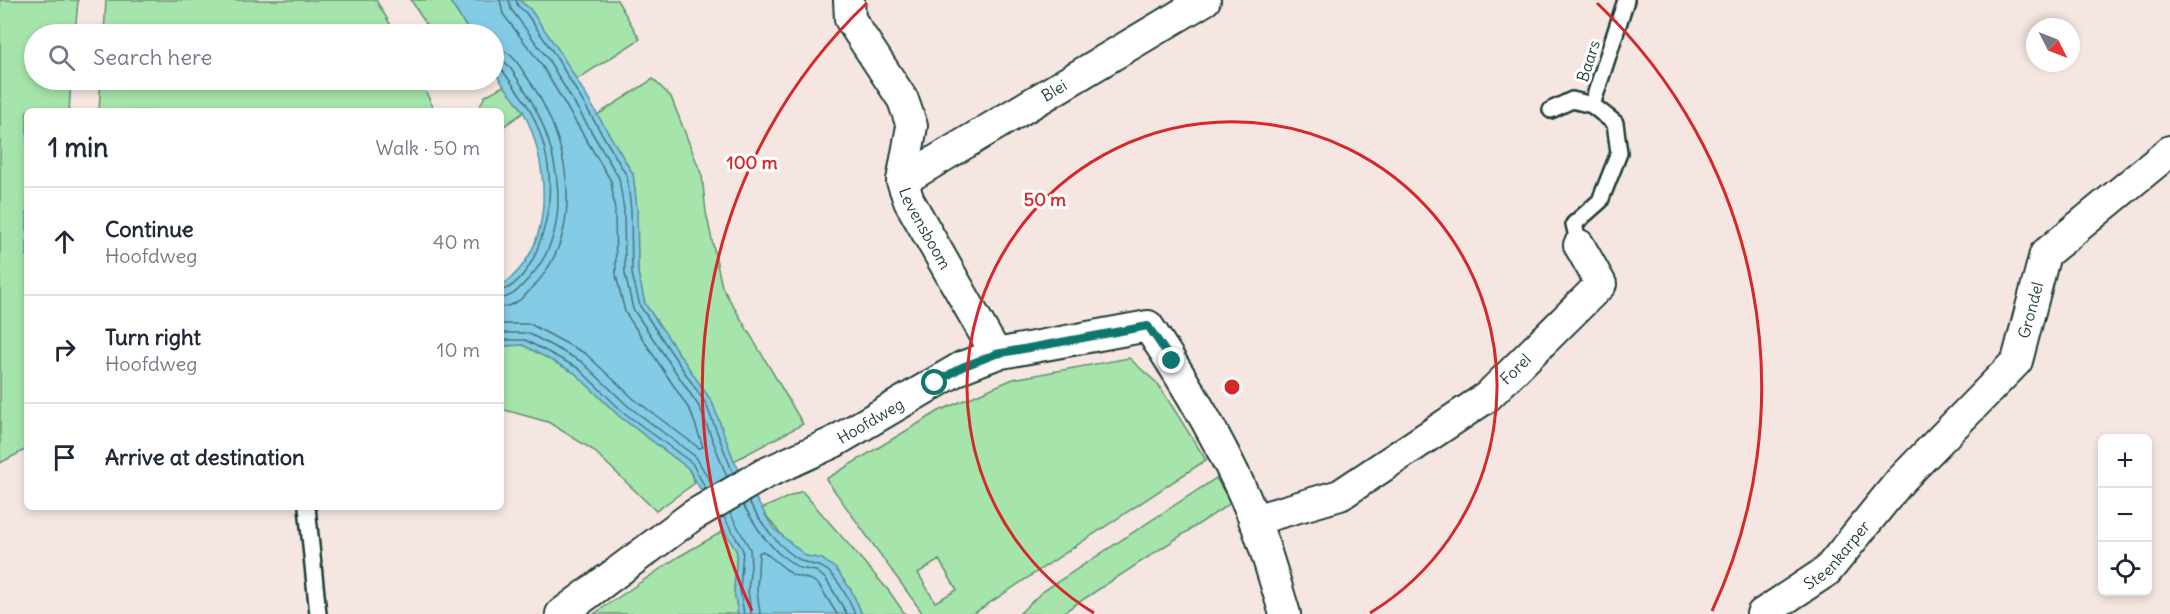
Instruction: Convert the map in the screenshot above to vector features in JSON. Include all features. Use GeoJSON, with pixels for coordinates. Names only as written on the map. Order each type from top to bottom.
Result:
{"type":"FeatureCollection","features":[{"type":"Feature","properties":{"kind":"street","name":"Levensboom"},"geometry":{"type":"LineString","coordinates":[[849,0],[850,19],[903,100],[912,126],[902,181],[909,201],[996,354]]}},
{"type":"Feature","properties":{"kind":"street","name":"Blei"},"geometry":{"type":"LineString","coordinates":[[902,181],[1205,0]]}},
{"type":"Feature","properties":{"kind":"street","name":"Grondel"},"geometry":{"type":"LineString","coordinates":[[1900,481],[2017,361],[2045,254],[2170,151]]}},
{"type":"Feature","properties":{"kind":"street","name":"Forel"},"geometry":{"type":"LineString","coordinates":[[1254,519],[1340,495],[1487,397],[1601,284],[1579,245]]}},
{"type":"Feature","properties":{"kind":"street","name":"Hoofdweg"},"geometry":{"type":"LineString","coordinates":[[561,614],[692,516],[764,474],[834,442],[962,367],[996,354],[1148,326],[1172,361],[1226,456],[1254,519],[1285,614]]}},
{"type":"Feature","properties":{"kind":"street","name":"Steenkarper"},"geometry":{"type":"LineString","coordinates":[[1762,614],[1827,571],[1900,481]]}},
{"type":"Feature","properties":{"kind":"lane","name":"Baars"},"geometry":{"type":"LineString","coordinates":[[1615,123],[1592,105],[1626,0]]}},
{"type":"Feature","properties":{"kind":"lane"},"geometry":{"type":"LineString","coordinates":[[1551,110],[1572,100],[1592,105]]}},
{"type":"Feature","properties":{"kind":"lane","name":"Forel"},"geometry":{"type":"LineString","coordinates":[[1579,245],[1574,224],[1600,201],[1619,153],[1615,123]]}},
{"type":"Feature","properties":{"kind":"lane"},"geometry":{"type":"LineString","coordinates":[[307,510],[318,614]]}},
{"type":"Feature","properties":{"kind":"green space"},"geometry":{"type":"Polygon","coordinates":[[[0,0],[78,0],[76,24],[24,24],[24,90],[70,90],[69,108],[24,108],[24,451],[0,463],[0,0]]]}},
{"type":"Feature","properties":{"kind":"green space"},"geometry":{"type":"Polygon","coordinates":[[[106,0],[376,0],[390,24],[105,24],[106,0]]]}},
{"type":"Feature","properties":{"kind":"green space"},"geometry":{"type":"Polygon","coordinates":[[[411,0],[449,0],[465,24],[426,24],[411,0]]]}},
{"type":"Feature","properties":{"kind":"green space"},"geometry":{"type":"Polygon","coordinates":[[[519,0],[617,0],[640,39],[576,80],[530,9],[519,0]]]}},
{"type":"Feature","properties":{"kind":"green space"},"geometry":{"type":"Polygon","coordinates":[[[653,79],[671,97],[702,176],[706,212],[722,287],[803,424],[734,461],[712,402],[645,304],[638,273],[637,209],[633,174],[597,115],[653,79]]]}},
{"type":"Feature","properties":{"kind":"green space"},"geometry":{"type":"Polygon","coordinates":[[[504,86],[524,112],[504,126],[504,108],[479,108],[485,96],[496,90],[504,90],[504,86]]]}},
{"type":"Feature","properties":{"kind":"green space"},"geometry":{"type":"Polygon","coordinates":[[[100,90],[425,90],[434,108],[99,108],[100,90]]]}},
{"type":"Feature","properties":{"kind":"green space"},"geometry":{"type":"Polygon","coordinates":[[[523,345],[575,373],[619,416],[688,468],[695,483],[656,511],[593,450],[548,422],[504,410],[504,346],[523,345]]]}},
{"type":"Feature","properties":{"kind":"green space"},"geometry":{"type":"Polygon","coordinates":[[[1129,358],[1158,384],[1206,460],[973,614],[923,614],[826,479],[939,411],[1013,379],[1129,358]],[[939,560],[918,573],[935,602],[957,590],[939,560]]]}},
{"type":"Feature","properties":{"kind":"green space"},"geometry":{"type":"Polygon","coordinates":[[[1216,478],[1231,503],[1061,614],[1019,614],[1042,592],[1216,478]]]}},
{"type":"Feature","properties":{"kind":"green space"},"geometry":{"type":"Polygon","coordinates":[[[802,491],[889,591],[905,614],[862,614],[851,590],[822,559],[806,556],[788,543],[761,509],[802,491]]]}},
{"type":"Feature","properties":{"kind":"green space"},"geometry":{"type":"Polygon","coordinates":[[[725,530],[737,552],[734,590],[738,614],[594,614],[678,557],[725,530]]]}},
{"type":"Feature","properties":{"kind":"water"},"geometry":{"type":"Polygon","coordinates":[[[449,0],[519,0],[530,9],[560,52],[633,174],[637,209],[638,273],[645,304],[712,402],[734,461],[773,528],[806,556],[822,559],[836,569],[851,590],[862,614],[738,614],[734,590],[737,552],[688,468],[619,416],[575,373],[523,345],[504,346],[504,283],[519,270],[531,250],[539,229],[543,205],[543,181],[533,134],[524,113],[504,86],[504,24],[465,24],[449,0]]]}},
{"type":"Feature","properties":{"kind":"route"},"geometry":{"type":"LineString","coordinates":[[935,383],[962,367],[996,354],[1148,326],[1172,361]]}}]}
